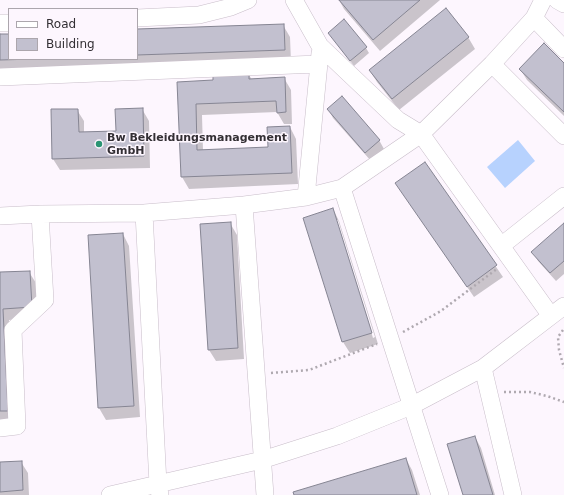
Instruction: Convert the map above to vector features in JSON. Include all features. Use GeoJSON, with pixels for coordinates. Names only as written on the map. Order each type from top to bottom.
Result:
{"type":"FeatureCollection","features":[{"type":"Feature","properties":{"kind":"lane"},"geometry":{"type":"LineString","coordinates":[[138,18],[199,15],[231,7],[248,0]]}},
{"type":"Feature","properties":{"kind":"lane"},"geometry":{"type":"LineString","coordinates":[[294,0],[320,46],[398,120],[421,134],[551,316]]}},
{"type":"Feature","properties":{"kind":"lane"},"geometry":{"type":"LineString","coordinates":[[0,216],[144,213],[244,205],[306,197],[342,188],[421,134],[492,64],[534,18],[543,0]]}},
{"type":"Feature","properties":{"kind":"lane"},"geometry":{"type":"LineString","coordinates":[[557,0],[564,4]]}},
{"type":"Feature","properties":{"kind":"lane"},"geometry":{"type":"LineString","coordinates":[[534,18],[564,49]]}},
{"type":"Feature","properties":{"kind":"lane"},"geometry":{"type":"LineString","coordinates":[[306,197],[320,46]]}},
{"type":"Feature","properties":{"kind":"lane"},"geometry":{"type":"LineString","coordinates":[[0,77],[318,64]]}},
{"type":"Feature","properties":{"kind":"lane"},"geometry":{"type":"LineString","coordinates":[[492,64],[564,136]]}},
{"type":"Feature","properties":{"kind":"lane"},"geometry":{"type":"LineString","coordinates":[[342,188],[410,406],[440,495]]}},
{"type":"Feature","properties":{"kind":"lane"},"geometry":{"type":"LineString","coordinates":[[501,246],[564,196]]}},
{"type":"Feature","properties":{"kind":"lane"},"geometry":{"type":"LineString","coordinates":[[244,205],[264,495]]}},
{"type":"Feature","properties":{"kind":"lane"},"geometry":{"type":"LineString","coordinates":[[144,213],[159,490]]}},
{"type":"Feature","properties":{"kind":"lane"},"geometry":{"type":"LineString","coordinates":[[0,428],[16,426],[13,330],[45,300],[40,214]]}},
{"type":"Feature","properties":{"kind":"lane"},"geometry":{"type":"LineString","coordinates":[[110,495],[159,490],[262,460],[337,436],[410,406],[483,368],[564,306]]}},
{"type":"Feature","properties":{"kind":"lane"},"geometry":{"type":"LineString","coordinates":[[483,368],[514,495]]}},
{"type":"Feature","properties":{"kind":"path"},"geometry":{"type":"LineString","coordinates":[[563,330],[558,337],[559,350],[564,368]]}},
{"type":"Feature","properties":{"kind":"path"},"geometry":{"type":"LineString","coordinates":[[489,395],[498,392],[530,392],[564,402]]}},
{"type":"Feature","properties":{"kind":"water"},"geometry":{"type":"Polygon","coordinates":[[[518,140],[535,161],[505,188],[487,167],[518,140]]]}},
{"type":"Feature","properties":{"kind":"building"},"geometry":{"type":"Polygon","coordinates":[[[339,0],[420,0],[373,40],[339,0]]]}},
{"type":"Feature","properties":{"kind":"building"},"geometry":{"type":"Polygon","coordinates":[[[446,8],[469,37],[392,99],[369,70],[446,8]]]}},
{"type":"Feature","properties":{"kind":"building"},"geometry":{"type":"Polygon","coordinates":[[[344,19],[367,47],[350,61],[328,33],[344,19]]]}},
{"type":"Feature","properties":{"kind":"building"},"geometry":{"type":"Polygon","coordinates":[[[284,24],[285,50],[138,55],[138,29],[284,24]]]}},
{"type":"Feature","properties":{"kind":"building"},"geometry":{"type":"Polygon","coordinates":[[[0,34],[8,34],[8,60],[0,60],[0,34]]]}},
{"type":"Feature","properties":{"kind":"building"},"geometry":{"type":"Polygon","coordinates":[[[544,43],[564,63],[564,112],[519,69],[544,43]]]}},
{"type":"Feature","properties":{"kind":"building"},"geometry":{"type":"Polygon","coordinates":[[[249,72],[249,79],[285,77],[286,112],[277,113],[276,101],[196,104],[197,150],[268,147],[267,127],[290,126],[292,173],[181,177],[177,82],[213,80],[213,74],[249,72]]]}},
{"type":"Feature","properties":{"kind":"building"},"geometry":{"type":"Polygon","coordinates":[[[342,96],[380,140],[365,153],[327,109],[342,96]]]}},
{"type":"Feature","properties":{"kind":"building"},"geometry":{"type":"Polygon","coordinates":[[[143,108],[144,156],[52,159],[51,109],[78,109],[79,132],[116,131],[115,109],[143,108]]]}},
{"type":"Feature","properties":{"kind":"building"},"geometry":{"type":"Polygon","coordinates":[[[425,162],[497,265],[467,287],[395,183],[425,162]]]}},
{"type":"Feature","properties":{"kind":"building"},"geometry":{"type":"Polygon","coordinates":[[[333,208],[372,333],[342,342],[303,218],[333,208]]]}},
{"type":"Feature","properties":{"kind":"building"},"geometry":{"type":"Polygon","coordinates":[[[231,222],[238,348],[208,350],[200,224],[231,222]]]}},
{"type":"Feature","properties":{"kind":"building"},"geometry":{"type":"Polygon","coordinates":[[[564,223],[564,261],[550,273],[531,252],[564,223]]]}},
{"type":"Feature","properties":{"kind":"building"},"geometry":{"type":"Polygon","coordinates":[[[123,233],[134,406],[98,408],[88,235],[123,233]]]}},
{"type":"Feature","properties":{"kind":"building"},"geometry":{"type":"Polygon","coordinates":[[[30,271],[32,307],[3,309],[8,411],[0,411],[0,272],[30,271]]]}},
{"type":"Feature","properties":{"kind":"building"},"geometry":{"type":"Polygon","coordinates":[[[475,436],[493,495],[463,495],[447,444],[475,436]]]}},
{"type":"Feature","properties":{"kind":"building"},"geometry":{"type":"Polygon","coordinates":[[[406,458],[417,495],[294,495],[293,492],[406,458]]]}},
{"type":"Feature","properties":{"kind":"building"},"geometry":{"type":"Polygon","coordinates":[[[22,461],[23,490],[0,492],[0,462],[22,461]]]}},
{"type":"Feature","properties":{"kind":"place","name":"Bw Bekleidungsmanagement GmbH"},"geometry":{"type":"Point","coordinates":[99,144]}}]}
